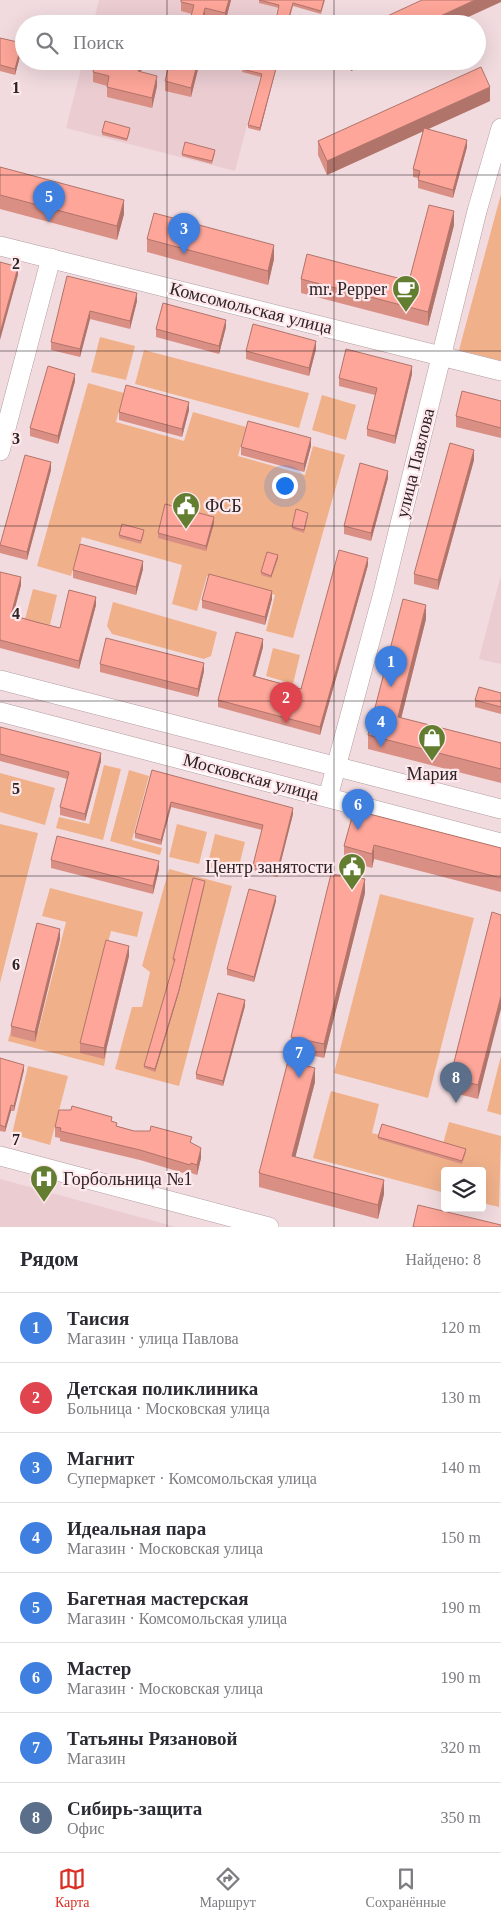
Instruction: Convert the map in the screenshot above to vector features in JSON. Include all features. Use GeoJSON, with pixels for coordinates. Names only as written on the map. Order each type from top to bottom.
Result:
{"type":"FeatureCollection","features":[{"type":"Feature","properties":{"kind":"street","name":"улица Павлова"},"geometry":{"type":"LineString","coordinates":[[328,798],[442,356],[477,211],[501,128]]}},
{"type":"Feature","properties":{"kind":"street","name":"Комсомольская улица"},"geometry":{"type":"LineString","coordinates":[[0,246],[501,371]]}},
{"type":"Feature","properties":{"kind":"street"},"geometry":{"type":"LineString","coordinates":[[0,451],[51,258]]}},
{"type":"Feature","properties":{"kind":"street","name":"Московская улица"},"geometry":{"type":"LineString","coordinates":[[0,680],[501,809]]}},
{"type":"Feature","properties":{"kind":"street","name":"Московская улица"},"geometry":{"type":"LineString","coordinates":[[0,712],[501,843]]}},
{"type":"Feature","properties":{"kind":"street"},"geometry":{"type":"LineString","coordinates":[[0,1156],[269,1227]]}},
{"type":"Feature","properties":{"kind":"shaded area"},"geometry":{"type":"Polygon","coordinates":[[[99,0],[279,0],[275,15],[95,15],[99,0]]]}},
{"type":"Feature","properties":{"kind":"shaded area"},"geometry":{"type":"Polygon","coordinates":[[[81,70],[262,70],[235,171],[66,128],[81,70]]]}},
{"type":"Feature","properties":{"kind":"shaded area"},"geometry":{"type":"Polygon","coordinates":[[[501,194],[501,361],[459,350],[501,194]]]}},
{"type":"Feature","properties":{"kind":"shaded area"},"geometry":{"type":"Polygon","coordinates":[[[100,337],[135,346],[126,380],[91,372],[100,337]]]}},
{"type":"Feature","properties":{"kind":"shaded area"},"geometry":{"type":"Polygon","coordinates":[[[144,350],[309,393],[299,428],[135,384],[144,350]]]}},
{"type":"Feature","properties":{"kind":"shaded area"},"geometry":{"type":"Polygon","coordinates":[[[88,383],[124,393],[116,422],[184,441],[193,412],[246,427],[238,456],[305,475],[313,446],[345,455],[293,638],[266,631],[275,595],[207,576],[197,611],[172,604],[182,565],[82,537],[71,576],[37,566],[88,383]]]}},
{"type":"Feature","properties":{"kind":"shaded area"},"geometry":{"type":"Polygon","coordinates":[[[322,395],[356,405],[346,440],[312,430],[322,395]]]}},
{"type":"Feature","properties":{"kind":"shaded area"},"geometry":{"type":"Polygon","coordinates":[[[501,575],[501,664],[479,659],[501,575]]]}},
{"type":"Feature","properties":{"kind":"shaded area"},"geometry":{"type":"Polygon","coordinates":[[[33,589],[57,595],[50,625],[25,619],[33,589]]]}},
{"type":"Feature","properties":{"kind":"shaded area"},"geometry":{"type":"Polygon","coordinates":[[[113,602],[217,632],[211,656],[204,659],[112,634],[107,626],[113,602]]]}},
{"type":"Feature","properties":{"kind":"shaded area"},"geometry":{"type":"Polygon","coordinates":[[[273,648],[300,655],[293,684],[266,676],[273,648]]]}},
{"type":"Feature","properties":{"kind":"shaded area"},"geometry":{"type":"Polygon","coordinates":[[[104,765],[121,769],[103,840],[56,828],[59,817],[89,824],[104,765]]]}},
{"type":"Feature","properties":{"kind":"shaded area"},"geometry":{"type":"Polygon","coordinates":[[[129,770],[149,776],[132,840],[162,848],[160,855],[110,841],[129,770]]]}},
{"type":"Feature","properties":{"kind":"shaded area"},"geometry":{"type":"Polygon","coordinates":[[[0,773],[55,788],[45,825],[0,812],[0,773]]]}},
{"type":"Feature","properties":{"kind":"shaded area"},"geometry":{"type":"Polygon","coordinates":[[[0,824],[38,833],[0,983],[0,824]]]}},
{"type":"Feature","properties":{"kind":"shaded area"},"geometry":{"type":"Polygon","coordinates":[[[177,824],[207,832],[199,864],[169,857],[177,824]]]}},
{"type":"Feature","properties":{"kind":"shaded area"},"geometry":{"type":"Polygon","coordinates":[[[215,834],[245,842],[237,874],[207,867],[215,834]]]}},
{"type":"Feature","properties":{"kind":"shaded area"},"geometry":{"type":"Polygon","coordinates":[[[169,869],[232,886],[179,1086],[115,1069],[132,1007],[142,1007],[150,972],[142,966],[169,869]]]}},
{"type":"Feature","properties":{"kind":"shaded area"},"geometry":{"type":"Polygon","coordinates":[[[50,888],[143,912],[137,937],[111,931],[83,1043],[107,1050],[104,1066],[8,1041],[12,1026],[38,1032],[66,922],[42,916],[50,888]]]}},
{"type":"Feature","properties":{"kind":"shaded area"},"geometry":{"type":"Polygon","coordinates":[[[380,894],[474,918],[428,1098],[334,1073],[380,894]]]}},
{"type":"Feature","properties":{"kind":"shaded area"},"geometry":{"type":"Polygon","coordinates":[[[501,1056],[501,1115],[487,1111],[501,1056]]]}},
{"type":"Feature","properties":{"kind":"shaded area"},"geometry":{"type":"Polygon","coordinates":[[[28,1066],[68,1076],[50,1145],[12,1134],[28,1066]]]}},
{"type":"Feature","properties":{"kind":"shaded area"},"geometry":{"type":"Polygon","coordinates":[[[331,1091],[379,1104],[372,1133],[441,1151],[449,1122],[501,1136],[499,1207],[486,1204],[486,1167],[441,1167],[441,1192],[313,1158],[331,1091]]]}},
{"type":"Feature","properties":{"kind":"shaded area","name":"Горбольница №1"},"geometry":{"type":"Polygon","coordinates":[[[0,1179],[176,1227],[0,1227],[0,1179]]]}},
{"type":"Feature","properties":{"kind":"building"},"geometry":{"type":"Polygon","coordinates":[[[181,0],[229,0],[225,13],[205,8],[203,15],[191,15],[194,5],[181,2],[181,0]]]}},
{"type":"Feature","properties":{"kind":"building"},"geometry":{"type":"Polygon","coordinates":[[[259,0],[324,0],[321,11],[293,3],[290,15],[277,15],[279,5],[259,0]]]}},
{"type":"Feature","properties":{"kind":"building"},"geometry":{"type":"Polygon","coordinates":[[[422,0],[475,0],[442,15],[390,15],[422,0]]]}},
{"type":"Feature","properties":{"kind":"building"},"geometry":{"type":"Polygon","coordinates":[[[0,38],[15,41],[15,69],[0,65],[0,38]]]}},
{"type":"Feature","properties":{"kind":"building"},"geometry":{"type":"Polygon","coordinates":[[[94,70],[138,70],[157,76],[152,98],[107,87],[109,76],[93,72],[94,70]]]}},
{"type":"Feature","properties":{"kind":"building"},"geometry":{"type":"Polygon","coordinates":[[[168,70],[196,70],[191,88],[165,81],[168,70]]]}},
{"type":"Feature","properties":{"kind":"building"},"geometry":{"type":"Polygon","coordinates":[[[246,70],[276,70],[260,128],[248,125],[262,74],[246,70]]]}},
{"type":"Feature","properties":{"kind":"building"},"geometry":{"type":"Polygon","coordinates":[[[474,70],[482,70],[490,87],[327,161],[318,141],[474,70]]]}},
{"type":"Feature","properties":{"kind":"building"},"geometry":{"type":"Polygon","coordinates":[[[105,121],[130,128],[127,139],[102,132],[105,121]]]}},
{"type":"Feature","properties":{"kind":"building"},"geometry":{"type":"Polygon","coordinates":[[[424,128],[467,140],[453,190],[418,180],[420,171],[413,169],[424,128]]]}},
{"type":"Feature","properties":{"kind":"building"},"geometry":{"type":"Polygon","coordinates":[[[185,142],[215,150],[212,161],[182,154],[185,142]]]}},
{"type":"Feature","properties":{"kind":"building"},"geometry":{"type":"Polygon","coordinates":[[[0,167],[124,200],[117,226],[0,195],[0,167]]]}},
{"type":"Feature","properties":{"kind":"building"},"geometry":{"type":"Polygon","coordinates":[[[429,205],[454,211],[428,312],[301,279],[307,254],[409,281],[429,205]]]}},
{"type":"Feature","properties":{"kind":"building"},"geometry":{"type":"Polygon","coordinates":[[[154,213],[274,245],[268,271],[147,239],[154,213]]]}},
{"type":"Feature","properties":{"kind":"building"},"geometry":{"type":"Polygon","coordinates":[[[0,262],[18,267],[0,333],[0,262]]]}},
{"type":"Feature","properties":{"kind":"building"},"geometry":{"type":"Polygon","coordinates":[[[67,276],[137,293],[130,321],[90,311],[80,349],[51,342],[67,276]]]}},
{"type":"Feature","properties":{"kind":"building"},"geometry":{"type":"Polygon","coordinates":[[[163,303],[226,320],[219,346],[156,329],[163,303]]]}},
{"type":"Feature","properties":{"kind":"building"},"geometry":{"type":"Polygon","coordinates":[[[253,324],[316,341],[309,368],[246,351],[253,324]]]}},
{"type":"Feature","properties":{"kind":"building"},"geometry":{"type":"Polygon","coordinates":[[[346,349],[412,366],[395,436],[367,429],[377,388],[339,378],[346,349]]]}},
{"type":"Feature","properties":{"kind":"building"},"geometry":{"type":"Polygon","coordinates":[[[48,366],[75,374],[58,436],[30,428],[48,366]]]}},
{"type":"Feature","properties":{"kind":"building"},"geometry":{"type":"Polygon","coordinates":[[[126,385],[189,402],[182,429],[119,412],[126,385]]]}},
{"type":"Feature","properties":{"kind":"building"},"geometry":{"type":"Polygon","coordinates":[[[462,391],[501,401],[501,428],[456,416],[462,391]]]}},
{"type":"Feature","properties":{"kind":"building"},"geometry":{"type":"Polygon","coordinates":[[[248,421],[311,438],[304,464],[241,447],[248,421]]]}},
{"type":"Feature","properties":{"kind":"building"},"geometry":{"type":"Polygon","coordinates":[[[450,443],[474,450],[438,580],[414,574],[450,443]]]}},
{"type":"Feature","properties":{"kind":"building"},"geometry":{"type":"Polygon","coordinates":[[[25,455],[51,462],[27,552],[0,545],[25,455]]]}},
{"type":"Feature","properties":{"kind":"building"},"geometry":{"type":"Polygon","coordinates":[[[360,463],[388,471],[371,533],[344,526],[360,463]]]}},
{"type":"Feature","properties":{"kind":"building","name":"ФСБ"},"geometry":{"type":"Polygon","coordinates":[[[165,504],[214,517],[206,546],[158,533],[165,504]]]}},
{"type":"Feature","properties":{"kind":"building"},"geometry":{"type":"Polygon","coordinates":[[[296,509],[308,513],[304,530],[292,527],[296,509]]]}},
{"type":"Feature","properties":{"kind":"building"},"geometry":{"type":"Polygon","coordinates":[[[122,524],[144,530],[141,541],[119,535],[122,524]]]}},
{"type":"Feature","properties":{"kind":"building"},"geometry":{"type":"Polygon","coordinates":[[[80,544],[143,561],[136,587],[73,570],[80,544]]]}},
{"type":"Feature","properties":{"kind":"building"},"geometry":{"type":"Polygon","coordinates":[[[339,550],[368,558],[320,727],[218,700],[236,632],[263,639],[253,676],[301,689],[339,550]]]}},
{"type":"Feature","properties":{"kind":"building"},"geometry":{"type":"Polygon","coordinates":[[[267,552],[278,555],[271,576],[261,572],[267,552]]]}},
{"type":"Feature","properties":{"kind":"building"},"geometry":{"type":"Polygon","coordinates":[[[0,572],[21,577],[11,615],[36,622],[60,628],[69,590],[96,597],[79,661],[0,640],[0,572]]]}},
{"type":"Feature","properties":{"kind":"building"},"geometry":{"type":"Polygon","coordinates":[[[209,574],[272,591],[265,617],[202,600],[209,574]]]}},
{"type":"Feature","properties":{"kind":"building"},"geometry":{"type":"Polygon","coordinates":[[[403,599],[426,605],[398,717],[501,743],[501,769],[368,735],[403,599]]]}},
{"type":"Feature","properties":{"kind":"building"},"geometry":{"type":"Polygon","coordinates":[[[106,638],[204,663],[198,689],[100,664],[106,638]]]}},
{"type":"Feature","properties":{"kind":"building"},"geometry":{"type":"Polygon","coordinates":[[[479,687],[501,693],[501,707],[475,700],[479,687]]]}},
{"type":"Feature","properties":{"kind":"building"},"geometry":{"type":"Polygon","coordinates":[[[0,727],[101,753],[85,814],[60,807],[69,772],[0,754],[0,727]]]}},
{"type":"Feature","properties":{"kind":"building"},"geometry":{"type":"Polygon","coordinates":[[[152,770],[293,808],[277,872],[253,865],[263,825],[171,802],[161,840],[135,833],[152,770]]]}},
{"type":"Feature","properties":{"kind":"building"},"geometry":{"type":"Polygon","coordinates":[[[354,810],[501,848],[501,878],[374,845],[372,854],[344,846],[354,810]]]}},
{"type":"Feature","properties":{"kind":"building"},"geometry":{"type":"Polygon","coordinates":[[[57,836],[159,861],[153,886],[51,860],[57,836]]]}},
{"type":"Feature","properties":{"kind":"building"},"geometry":{"type":"Polygon","coordinates":[[[331,874],[365,879],[324,1044],[291,1037],[331,874]]]}},
{"type":"Feature","properties":{"kind":"building"},"geometry":{"type":"Polygon","coordinates":[[[193,878],[205,881],[179,990],[155,1069],[144,1066],[175,959],[173,959],[193,878]]]}},
{"type":"Feature","properties":{"kind":"building"},"geometry":{"type":"Polygon","coordinates":[[[249,889],[276,896],[254,977],[227,969],[249,889]]]}},
{"type":"Feature","properties":{"kind":"building"},"geometry":{"type":"Polygon","coordinates":[[[492,912],[501,915],[501,996],[478,1085],[450,1078],[492,912]]]}},
{"type":"Feature","properties":{"kind":"building"},"geometry":{"type":"Polygon","coordinates":[[[37,923],[60,929],[35,1032],[11,1026],[37,923]]]}},
{"type":"Feature","properties":{"kind":"building"},"geometry":{"type":"Polygon","coordinates":[[[106,940],[129,946],[104,1048],[80,1043],[106,940]]]}},
{"type":"Feature","properties":{"kind":"building"},"geometry":{"type":"Polygon","coordinates":[[[218,993],[245,1000],[223,1081],[196,1074],[218,993]]]}},
{"type":"Feature","properties":{"kind":"building"},"geometry":{"type":"Polygon","coordinates":[[[0,1058],[24,1065],[14,1106],[11,1105],[5,1127],[0,1125],[0,1058]]]}},
{"type":"Feature","properties":{"kind":"building"},"geometry":{"type":"Polygon","coordinates":[[[288,1061],[315,1068],[292,1156],[384,1180],[378,1205],[259,1173],[288,1061]]]}},
{"type":"Feature","properties":{"kind":"building"},"geometry":{"type":"Polygon","coordinates":[[[72,1106],[112,1117],[111,1121],[117,1123],[116,1126],[134,1131],[150,1131],[151,1126],[192,1137],[190,1142],[201,1148],[197,1165],[191,1163],[190,1165],[140,1150],[60,1131],[61,1128],[55,1127],[59,1110],[71,1110],[72,1106]]]}},
{"type":"Feature","properties":{"kind":"building"},"geometry":{"type":"Polygon","coordinates":[[[382,1124],[466,1149],[462,1161],[378,1137],[382,1124]]]}},
{"type":"Feature","properties":{"kind":"building"},"geometry":{"type":"Polygon","coordinates":[[[418,1205],[501,1225],[501,1227],[413,1227],[418,1205]]]}},
{"type":"Feature","properties":{"kind":"place","name":"Багетная мастерская"},"geometry":{"type":"Point","coordinates":[49,222]}},
{"type":"Feature","properties":{"kind":"place","name":"Магнит"},"geometry":{"type":"Point","coordinates":[184,254]}},
{"type":"Feature","properties":{"kind":"place","name":"mr. Pepper"},"geometry":{"type":"Point","coordinates":[406,313]}},
{"type":"Feature","properties":{"kind":"place","name":"ФСБ"},"geometry":{"type":"Point","coordinates":[186,530]}},
{"type":"Feature","properties":{"kind":"place","name":"Таисия"},"geometry":{"type":"Point","coordinates":[391,687]}},
{"type":"Feature","properties":{"kind":"place","name":"Детская поликлиника"},"geometry":{"type":"Point","coordinates":[286,723]}},
{"type":"Feature","properties":{"kind":"place","name":"Идеальная пара"},"geometry":{"type":"Point","coordinates":[381,747]}},
{"type":"Feature","properties":{"kind":"place","name":"Мария"},"geometry":{"type":"Point","coordinates":[432,762]}},
{"type":"Feature","properties":{"kind":"place","name":"Мастер"},"geometry":{"type":"Point","coordinates":[358,830]}},
{"type":"Feature","properties":{"kind":"place","name":"Центр занятости"},"geometry":{"type":"Point","coordinates":[352,891]}},
{"type":"Feature","properties":{"kind":"place","name":"Татьяны Рязановой"},"geometry":{"type":"Point","coordinates":[299,1078]}},
{"type":"Feature","properties":{"kind":"place","name":"Сибирь-защита"},"geometry":{"type":"Point","coordinates":[456,1103]}},
{"type":"Feature","properties":{"kind":"place","name":"Горбольница №1"},"geometry":{"type":"Point","coordinates":[44,1203]}}]}
